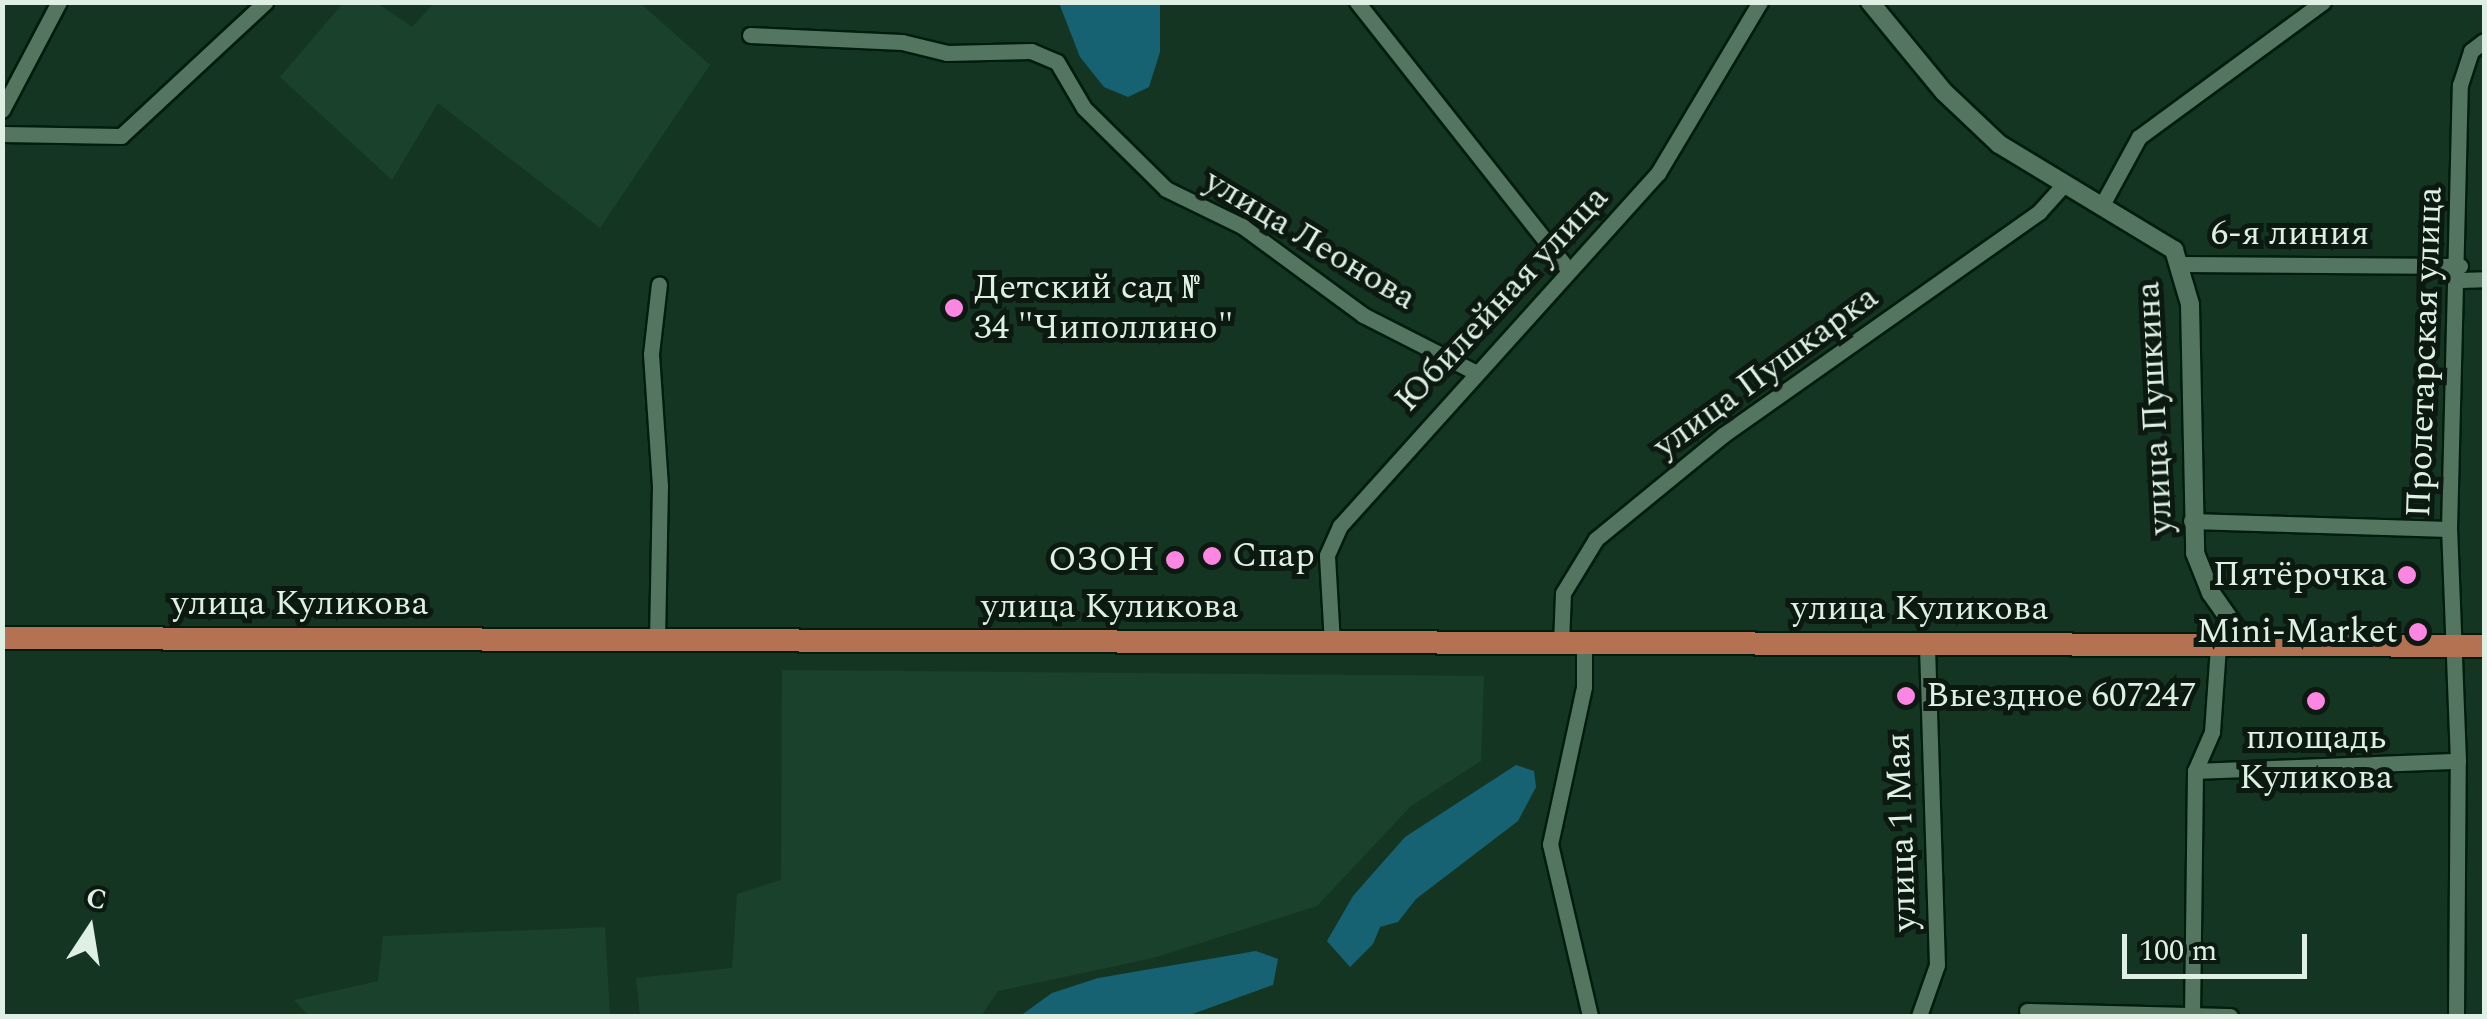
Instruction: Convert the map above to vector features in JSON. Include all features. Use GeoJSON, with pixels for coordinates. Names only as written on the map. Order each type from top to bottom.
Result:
{"type":"FeatureCollection","features":[{"type":"Feature","properties":{"kind":"main road","name":"улица Куликова"},"geometry":{"type":"LineString","coordinates":[[2,638],[1926,642],[2218,647]]}},
{"type":"Feature","properties":{"kind":"main road"},"geometry":{"type":"LineString","coordinates":[[2218,647],[2484,646]]}},
{"type":"Feature","properties":{"kind":"street"},"geometry":{"type":"LineString","coordinates":[[2,110],[59,2]]}},
{"type":"Feature","properties":{"kind":"street"},"geometry":{"type":"LineString","coordinates":[[1357,2],[1569,270]]}},
{"type":"Feature","properties":{"kind":"street","name":"Юбилейная улица"},"geometry":{"type":"LineString","coordinates":[[1332,643],[1326,586],[1334,537],[1475,372],[1658,173],[1760,2]]}},
{"type":"Feature","properties":{"kind":"street","name":"улица Пушкина"},"geometry":{"type":"LineString","coordinates":[[1870,2],[1966,116],[2063,185],[2103,203],[2166,241],[2181,264],[2190,304],[2191,521],[2199,568],[2249,646]]}},
{"type":"Feature","properties":{"kind":"street"},"geometry":{"type":"LineString","coordinates":[[2103,203],[2140,137],[2323,2]]}},
{"type":"Feature","properties":{"kind":"street"},"geometry":{"type":"LineString","coordinates":[[2,134],[121,136],[265,3]]}},
{"type":"Feature","properties":{"kind":"street","name":"улица Леонова"},"geometry":{"type":"LineString","coordinates":[[750,35],[902,42],[947,53],[1031,50],[1058,62],[1084,108],[1166,189],[1242,226],[1363,315],[1475,372]]}},
{"type":"Feature","properties":{"kind":"street","name":"Пролетарская улица"},"geometry":{"type":"LineString","coordinates":[[2456,1016],[2458,761],[2449,528],[2460,273],[2460,85],[2470,52],[2484,40]]}},
{"type":"Feature","properties":{"kind":"street","name":"улица Пушкарка"},"geometry":{"type":"LineString","coordinates":[[1590,1016],[1550,844],[1584,687],[1563,593],[1596,539],[1723,435],[2039,212],[2063,185]]}},
{"type":"Feature","properties":{"kind":"street","name":"6-я линия"},"geometry":{"type":"LineString","coordinates":[[2181,264],[2460,273],[2484,279]]}},
{"type":"Feature","properties":{"kind":"street"},"geometry":{"type":"LineString","coordinates":[[657,640],[660,486],[651,354],[659,284]]}},
{"type":"Feature","properties":{"kind":"street"},"geometry":{"type":"LineString","coordinates":[[2191,521],[2449,528]]}},
{"type":"Feature","properties":{"kind":"street","name":"улица 1 Мая"},"geometry":{"type":"LineString","coordinates":[[1919,1016],[1937,965],[1926,642]]}},
{"type":"Feature","properties":{"kind":"street"},"geometry":{"type":"LineString","coordinates":[[2192,1015],[2195,771],[2212,732],[2218,647]]}},
{"type":"Feature","properties":{"kind":"street"},"geometry":{"type":"LineString","coordinates":[[2195,771],[2458,761]]}},
{"type":"Feature","properties":{"kind":"street"},"geometry":{"type":"LineString","coordinates":[[2027,1011],[2230,1016]]}},
{"type":"Feature","properties":{"kind":"shaded area"},"geometry":{"type":"Polygon","coordinates":[[[344,2],[377,3],[412,27],[434,3],[640,3],[710,65],[600,228],[438,103],[392,180],[280,77],[344,2]]]}},
{"type":"Feature","properties":{"kind":"shaded area"},"geometry":{"type":"Polygon","coordinates":[[[782,670],[1484,676],[1481,761],[1411,806],[1317,906],[1153,958],[998,991],[981,1016],[640,1016],[636,978],[732,968],[737,894],[781,880],[782,670]]]}},
{"type":"Feature","properties":{"kind":"shaded area"},"geometry":{"type":"Polygon","coordinates":[[[605,927],[610,1016],[309,1016],[294,1000],[378,981],[383,936],[605,927]]]}},
{"type":"Feature","properties":{"kind":"water"},"geometry":{"type":"Polygon","coordinates":[[[1059,3],[1160,3],[1160,52],[1149,87],[1128,97],[1104,87],[1080,57],[1059,3]]]}},
{"type":"Feature","properties":{"kind":"water"},"geometry":{"type":"Polygon","coordinates":[[[1516,765],[1534,771],[1536,787],[1518,821],[1416,899],[1398,922],[1380,927],[1373,944],[1350,967],[1327,941],[1353,896],[1405,837],[1516,765]]]}},
{"type":"Feature","properties":{"kind":"water"},"geometry":{"type":"Polygon","coordinates":[[[1256,951],[1278,959],[1273,985],[1187,1016],[1020,1016],[1052,993],[1098,978],[1256,951]]]}},
{"type":"Feature","properties":{"kind":"place","name":"Детский сад № 34 \"Чиполлино\""},"geometry":{"type":"Point","coordinates":[954,308]}},
{"type":"Feature","properties":{"kind":"place","name":"Спар"},"geometry":{"type":"Point","coordinates":[1212,556]}},
{"type":"Feature","properties":{"kind":"place","name":"ОЗОН"},"geometry":{"type":"Point","coordinates":[1175,560]}},
{"type":"Feature","properties":{"kind":"place","name":"Пятёрочка"},"geometry":{"type":"Point","coordinates":[2407,575]}},
{"type":"Feature","properties":{"kind":"place","name":"Mini-Market"},"geometry":{"type":"Point","coordinates":[2418,632]}},
{"type":"Feature","properties":{"kind":"place","name":"Выездное 607247"},"geometry":{"type":"Point","coordinates":[1906,696]}},
{"type":"Feature","properties":{"kind":"place","name":"площадь Куликова"},"geometry":{"type":"Point","coordinates":[2316,701]}}]}
